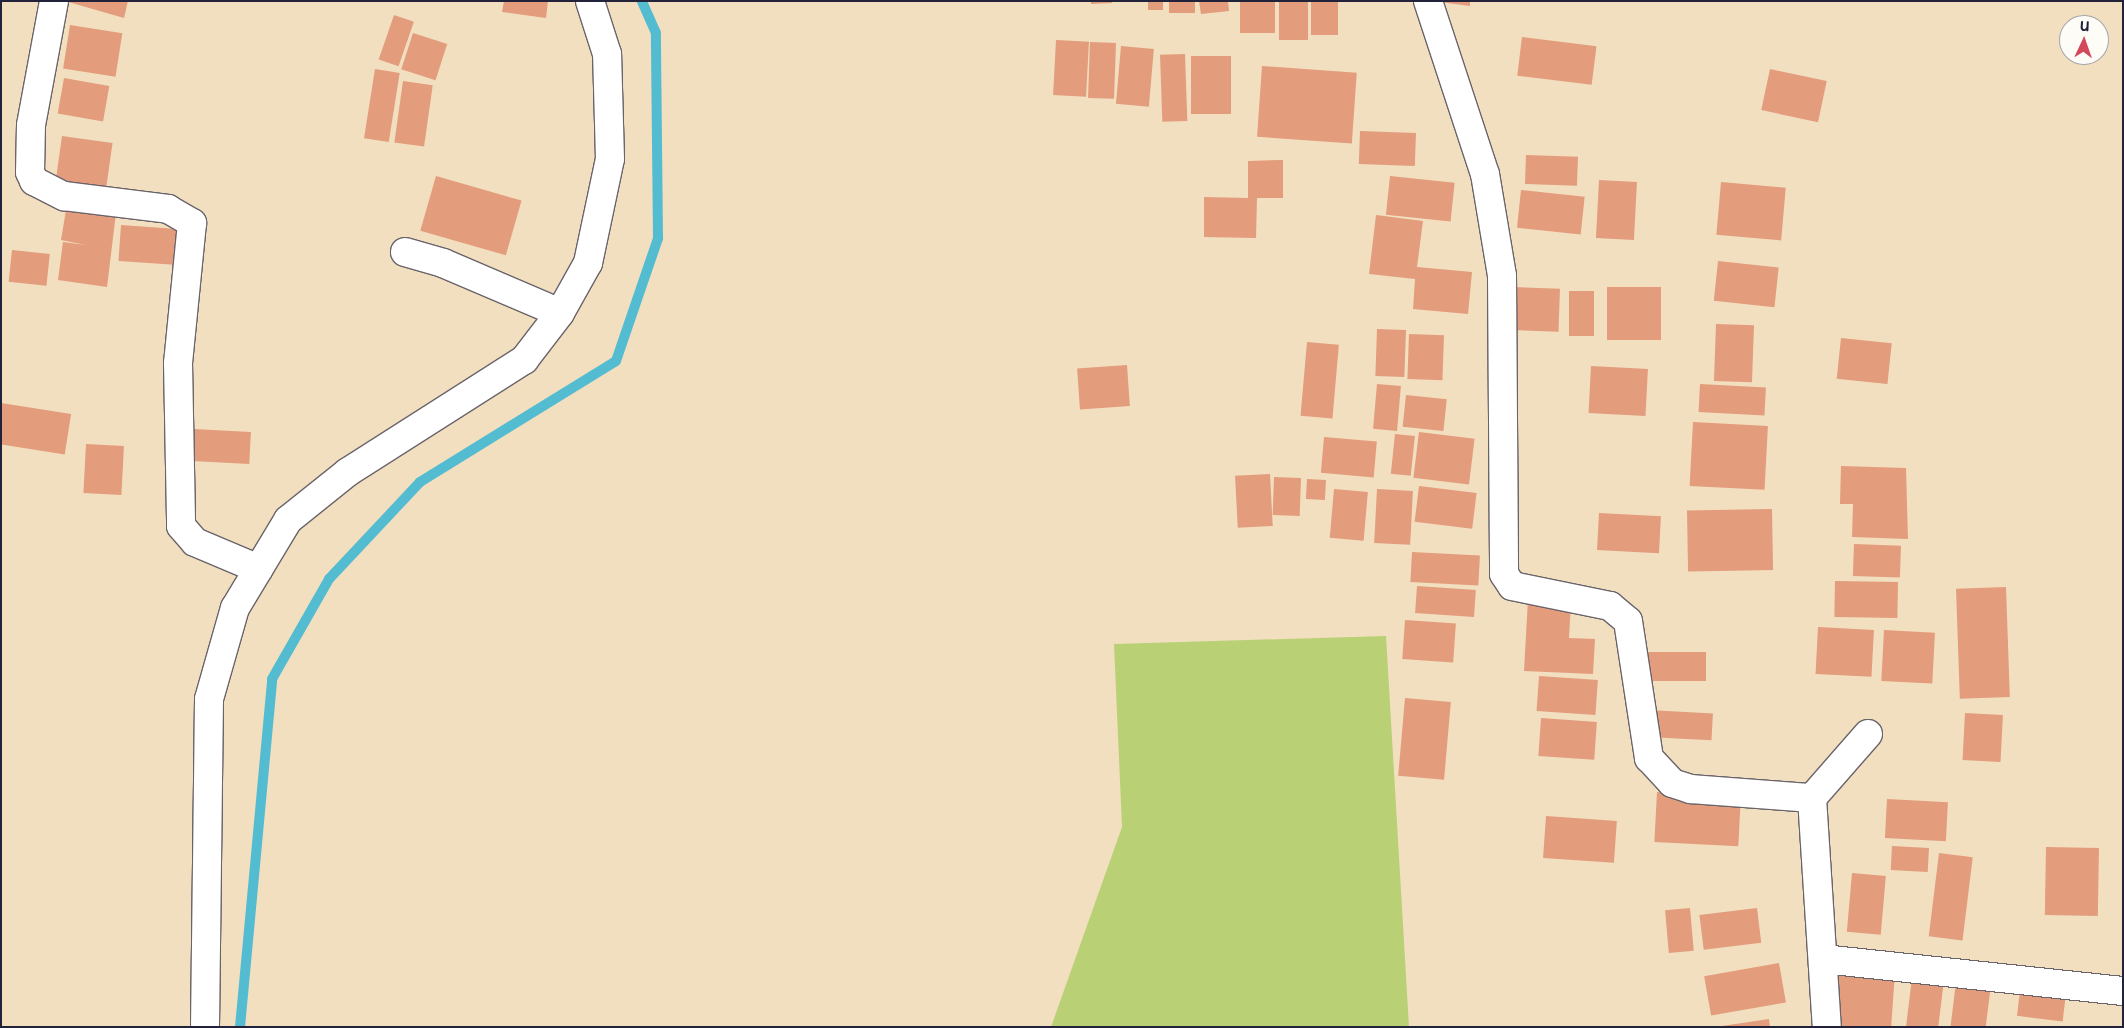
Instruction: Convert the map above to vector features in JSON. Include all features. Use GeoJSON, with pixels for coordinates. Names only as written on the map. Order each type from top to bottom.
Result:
{"type":"FeatureCollection","features":[{"type":"Feature","properties":{"kind":"street"},"geometry":{"type":"LineString","coordinates":[[54,1],[31,125],[30,172],[34,181],[64,196],[168,209],[192,223],[178,363],[180,526],[195,542],[259,568]]}},
{"type":"Feature","properties":{"kind":"street"},"geometry":{"type":"LineString","coordinates":[[205,1027],[209,699],[236,608],[288,520],[348,472],[524,360],[560,313],[588,263],[610,159],[607,54],[590,1]]}},
{"type":"Feature","properties":{"kind":"street"},"geometry":{"type":"LineString","coordinates":[[1428,1],[1485,174],[1502,276],[1504,574],[1512,586],[1610,606],[1628,621],[1649,758],[1672,783],[1691,789],[1812,798]]}},
{"type":"Feature","properties":{"kind":"street"},"geometry":{"type":"LineString","coordinates":[[405,252],[442,263],[560,313]]}},
{"type":"Feature","properties":{"kind":"street"},"geometry":{"type":"LineString","coordinates":[[1827,1027],[1812,798],[1868,734]]}},
{"type":"Feature","properties":{"kind":"street"},"geometry":{"type":"LineString","coordinates":[[1823,959],[2123,991]]}},
{"type":"Feature","properties":{"kind":"green space"},"geometry":{"type":"Polygon","coordinates":[[[1386,636],[1409,1027],[1051,1027],[1122,827],[1114,644],[1386,636]]]}},
{"type":"Feature","properties":{"kind":"building"},"geometry":{"type":"Polygon","coordinates":[[[65,1],[128,1],[124,18],[65,1]]]}},
{"type":"Feature","properties":{"kind":"building"},"geometry":{"type":"Polygon","coordinates":[[[504,1],[548,1],[546,18],[502,12],[504,1]]]}},
{"type":"Feature","properties":{"kind":"building"},"geometry":{"type":"Polygon","coordinates":[[[1091,1],[1112,1],[1112,3],[1091,4],[1091,1]]]}},
{"type":"Feature","properties":{"kind":"building"},"geometry":{"type":"Polygon","coordinates":[[[1148,1],[1163,1],[1163,10],[1148,10],[1148,1]]]}},
{"type":"Feature","properties":{"kind":"building"},"geometry":{"type":"Polygon","coordinates":[[[1169,1],[1195,1],[1195,13],[1169,13],[1169,1]]]}},
{"type":"Feature","properties":{"kind":"building"},"geometry":{"type":"Polygon","coordinates":[[[1199,1],[1228,1],[1229,11],[1201,14],[1199,1]]]}},
{"type":"Feature","properties":{"kind":"building"},"geometry":{"type":"Polygon","coordinates":[[[1240,1],[1275,1],[1275,33],[1240,33],[1240,1]]]}},
{"type":"Feature","properties":{"kind":"building"},"geometry":{"type":"Polygon","coordinates":[[[1279,1],[1308,1],[1308,40],[1279,40],[1279,1]]]}},
{"type":"Feature","properties":{"kind":"building"},"geometry":{"type":"Polygon","coordinates":[[[1311,1],[1338,1],[1338,35],[1311,35],[1311,1]]]}},
{"type":"Feature","properties":{"kind":"building"},"geometry":{"type":"Polygon","coordinates":[[[1432,1],[1470,1],[1470,6],[1432,1]]]}},
{"type":"Feature","properties":{"kind":"building"},"geometry":{"type":"Polygon","coordinates":[[[394,15],[414,22],[399,66],[379,59],[394,15]]]}},
{"type":"Feature","properties":{"kind":"building"},"geometry":{"type":"Polygon","coordinates":[[[70,25],[122,33],[115,77],[63,68],[70,25]]]}},
{"type":"Feature","properties":{"kind":"building"},"geometry":{"type":"Polygon","coordinates":[[[413,33],[447,44],[435,80],[401,69],[413,33]]]}},
{"type":"Feature","properties":{"kind":"building"},"geometry":{"type":"Polygon","coordinates":[[[1522,37],[1596,46],[1592,85],[1517,76],[1522,37]]]}},
{"type":"Feature","properties":{"kind":"building"},"geometry":{"type":"Polygon","coordinates":[[[1056,40],[1089,42],[1086,97],[1053,95],[1056,40]]]}},
{"type":"Feature","properties":{"kind":"building"},"geometry":{"type":"Polygon","coordinates":[[[1090,42],[1116,43],[1114,99],[1088,98],[1090,42]]]}},
{"type":"Feature","properties":{"kind":"building"},"geometry":{"type":"Polygon","coordinates":[[[1121,46],[1154,49],[1149,107],[1116,104],[1121,46]]]}},
{"type":"Feature","properties":{"kind":"building"},"geometry":{"type":"Polygon","coordinates":[[[1185,54],[1187,121],[1162,122],[1160,55],[1185,54]]]}},
{"type":"Feature","properties":{"kind":"building"},"geometry":{"type":"Polygon","coordinates":[[[1191,56],[1231,56],[1231,114],[1191,114],[1191,56]]]}},
{"type":"Feature","properties":{"kind":"building"},"geometry":{"type":"Polygon","coordinates":[[[1262,66],[1357,73],[1352,143],[1257,137],[1262,66]]]}},
{"type":"Feature","properties":{"kind":"building"},"geometry":{"type":"Polygon","coordinates":[[[375,69],[400,73],[389,142],[364,138],[375,69]]]}},
{"type":"Feature","properties":{"kind":"building"},"geometry":{"type":"Polygon","coordinates":[[[1770,69],[1827,81],[1818,122],[1761,110],[1770,69]]]}},
{"type":"Feature","properties":{"kind":"building"},"geometry":{"type":"Polygon","coordinates":[[[64,78],[109,86],[103,121],[58,113],[64,78]]]}},
{"type":"Feature","properties":{"kind":"building"},"geometry":{"type":"Polygon","coordinates":[[[403,81],[433,85],[424,147],[394,142],[403,81]]]}},
{"type":"Feature","properties":{"kind":"building"},"geometry":{"type":"Polygon","coordinates":[[[1360,131],[1416,133],[1415,166],[1359,164],[1360,131]]]}},
{"type":"Feature","properties":{"kind":"building"},"geometry":{"type":"Polygon","coordinates":[[[62,136],[113,143],[106,189],[56,182],[62,136]]]}},
{"type":"Feature","properties":{"kind":"building"},"geometry":{"type":"Polygon","coordinates":[[[1526,155],[1578,157],[1577,186],[1525,184],[1526,155]]]}},
{"type":"Feature","properties":{"kind":"building"},"geometry":{"type":"Polygon","coordinates":[[[1283,160],[1283,198],[1257,198],[1256,238],[1204,237],[1204,197],[1248,198],[1248,161],[1283,160]]]}},
{"type":"Feature","properties":{"kind":"building"},"geometry":{"type":"Polygon","coordinates":[[[436,176],[522,201],[506,255],[420,231],[436,176]]]}},
{"type":"Feature","properties":{"kind":"building"},"geometry":{"type":"Polygon","coordinates":[[[1390,176],[1455,183],[1451,222],[1386,215],[1390,176]]]}},
{"type":"Feature","properties":{"kind":"building"},"geometry":{"type":"Polygon","coordinates":[[[1599,180],[1637,182],[1634,240],[1596,238],[1599,180]]]}},
{"type":"Feature","properties":{"kind":"building"},"geometry":{"type":"Polygon","coordinates":[[[1721,182],[1786,188],[1781,240],[1716,235],[1721,182]]]}},
{"type":"Feature","properties":{"kind":"building"},"geometry":{"type":"Polygon","coordinates":[[[1521,190],[1585,197],[1581,234],[1517,228],[1521,190]]]}},
{"type":"Feature","properties":{"kind":"building"},"geometry":{"type":"Polygon","coordinates":[[[67,204],[116,213],[107,287],[58,280],[63,242],[86,245],[61,240],[67,204]]]}},
{"type":"Feature","properties":{"kind":"building"},"geometry":{"type":"Polygon","coordinates":[[[1376,215],[1423,221],[1417,267],[1472,272],[1468,314],[1413,309],[1415,279],[1369,274],[1376,215]]]}},
{"type":"Feature","properties":{"kind":"building"},"geometry":{"type":"Polygon","coordinates":[[[121,225],[177,229],[174,265],[118,261],[121,225]]]}},
{"type":"Feature","properties":{"kind":"building"},"geometry":{"type":"Polygon","coordinates":[[[12,250],[50,254],[46,286],[9,282],[12,250]]]}},
{"type":"Feature","properties":{"kind":"building"},"geometry":{"type":"Polygon","coordinates":[[[1718,261],[1779,267],[1774,307],[1714,301],[1718,261]]]}},
{"type":"Feature","properties":{"kind":"building"},"geometry":{"type":"Polygon","coordinates":[[[1512,287],[1560,289],[1558,332],[1510,330],[1512,287]]]}},
{"type":"Feature","properties":{"kind":"building"},"geometry":{"type":"Polygon","coordinates":[[[1607,287],[1661,287],[1661,340],[1607,340],[1607,287]]]}},
{"type":"Feature","properties":{"kind":"building"},"geometry":{"type":"Polygon","coordinates":[[[1569,291],[1594,291],[1594,336],[1569,336],[1569,291]]]}},
{"type":"Feature","properties":{"kind":"building"},"geometry":{"type":"Polygon","coordinates":[[[1716,324],[1754,325],[1752,382],[1714,381],[1716,324]]]}},
{"type":"Feature","properties":{"kind":"building"},"geometry":{"type":"Polygon","coordinates":[[[1377,329],[1406,330],[1404,377],[1375,376],[1377,329]]]}},
{"type":"Feature","properties":{"kind":"building"},"geometry":{"type":"Polygon","coordinates":[[[1409,334],[1444,335],[1442,380],[1407,379],[1409,334]]]}},
{"type":"Feature","properties":{"kind":"building"},"geometry":{"type":"Polygon","coordinates":[[[1841,338],[1892,343],[1887,384],[1837,379],[1841,338]]]}},
{"type":"Feature","properties":{"kind":"building"},"geometry":{"type":"Polygon","coordinates":[[[1307,342],[1339,345],[1332,419],[1301,416],[1307,342]]]}},
{"type":"Feature","properties":{"kind":"building"},"geometry":{"type":"Polygon","coordinates":[[[1127,365],[1130,406],[1080,409],[1077,368],[1127,365]]]}},
{"type":"Feature","properties":{"kind":"building"},"geometry":{"type":"Polygon","coordinates":[[[1591,366],[1648,369],[1645,416],[1589,413],[1591,366]]]}},
{"type":"Feature","properties":{"kind":"building"},"geometry":{"type":"Polygon","coordinates":[[[1377,384],[1401,386],[1397,431],[1373,429],[1377,384]]]}},
{"type":"Feature","properties":{"kind":"building"},"geometry":{"type":"Polygon","coordinates":[[[1700,384],[1766,387],[1764,415],[1699,412],[1700,384]]]}},
{"type":"Feature","properties":{"kind":"building"},"geometry":{"type":"Polygon","coordinates":[[[1406,395],[1447,399],[1443,431],[1403,427],[1406,395]]]}},
{"type":"Feature","properties":{"kind":"building"},"geometry":{"type":"Polygon","coordinates":[[[1,403],[71,414],[65,455],[1,445],[1,403]]]}},
{"type":"Feature","properties":{"kind":"building"},"geometry":{"type":"Polygon","coordinates":[[[1693,422],[1768,426],[1765,490],[1690,486],[1693,422]]]}},
{"type":"Feature","properties":{"kind":"building"},"geometry":{"type":"Polygon","coordinates":[[[194,429],[251,432],[249,464],[192,461],[194,429]]]}},
{"type":"Feature","properties":{"kind":"building"},"geometry":{"type":"Polygon","coordinates":[[[1419,432],[1475,439],[1469,484],[1413,478],[1419,432]]]}},
{"type":"Feature","properties":{"kind":"building"},"geometry":{"type":"Polygon","coordinates":[[[1395,434],[1415,436],[1411,476],[1391,474],[1395,434]]]}},
{"type":"Feature","properties":{"kind":"building"},"geometry":{"type":"Polygon","coordinates":[[[1324,437],[1377,442],[1374,477],[1321,473],[1324,437]]]}},
{"type":"Feature","properties":{"kind":"building"},"geometry":{"type":"Polygon","coordinates":[[[86,444],[124,446],[121,495],[83,493],[86,444]]]}},
{"type":"Feature","properties":{"kind":"building"},"geometry":{"type":"Polygon","coordinates":[[[1841,466],[1906,468],[1908,539],[1852,537],[1853,504],[1840,504],[1841,466]]]}},
{"type":"Feature","properties":{"kind":"building"},"geometry":{"type":"Polygon","coordinates":[[[1270,474],[1273,526],[1238,528],[1235,476],[1270,474]]]}},
{"type":"Feature","properties":{"kind":"building"},"geometry":{"type":"Polygon","coordinates":[[[1274,477],[1301,478],[1300,516],[1273,515],[1274,477]]]}},
{"type":"Feature","properties":{"kind":"building"},"geometry":{"type":"Polygon","coordinates":[[[1307,479],[1326,480],[1325,500],[1306,499],[1307,479]]]}},
{"type":"Feature","properties":{"kind":"building"},"geometry":{"type":"Polygon","coordinates":[[[1419,486],[1477,493],[1472,529],[1415,522],[1419,486]]]}},
{"type":"Feature","properties":{"kind":"building"},"geometry":{"type":"Polygon","coordinates":[[[1334,489],[1368,492],[1364,541],[1330,538],[1334,489]]]}},
{"type":"Feature","properties":{"kind":"building"},"geometry":{"type":"Polygon","coordinates":[[[1377,489],[1413,491],[1410,545],[1374,543],[1377,489]]]}},
{"type":"Feature","properties":{"kind":"building"},"geometry":{"type":"Polygon","coordinates":[[[1772,509],[1773,570],[1688,571],[1687,510],[1772,509]]]}},
{"type":"Feature","properties":{"kind":"building"},"geometry":{"type":"Polygon","coordinates":[[[1599,513],[1661,516],[1659,553],[1597,550],[1599,513]]]}},
{"type":"Feature","properties":{"kind":"building"},"geometry":{"type":"Polygon","coordinates":[[[1854,544],[1901,546],[1900,578],[1853,576],[1854,544]]]}},
{"type":"Feature","properties":{"kind":"building"},"geometry":{"type":"Polygon","coordinates":[[[1412,552],[1480,556],[1478,586],[1410,582],[1412,552]]]}},
{"type":"Feature","properties":{"kind":"building"},"geometry":{"type":"Polygon","coordinates":[[[1835,581],[1898,582],[1897,618],[1834,617],[1835,581]]]}},
{"type":"Feature","properties":{"kind":"building"},"geometry":{"type":"Polygon","coordinates":[[[1417,586],[1476,590],[1474,617],[1415,613],[1417,586]]]}},
{"type":"Feature","properties":{"kind":"building"},"geometry":{"type":"Polygon","coordinates":[[[2006,587],[2010,697],[1960,699],[1956,589],[2006,587]]]}},
{"type":"Feature","properties":{"kind":"building"},"geometry":{"type":"Polygon","coordinates":[[[1528,599],[1571,602],[1569,638],[1595,639],[1593,674],[1524,671],[1528,599]]]}},
{"type":"Feature","properties":{"kind":"building"},"geometry":{"type":"Polygon","coordinates":[[[1405,620],[1456,624],[1453,662],[1402,659],[1405,620]]]}},
{"type":"Feature","properties":{"kind":"building"},"geometry":{"type":"Polygon","coordinates":[[[1818,627],[1874,630],[1871,677],[1816,674],[1818,627]]]}},
{"type":"Feature","properties":{"kind":"building"},"geometry":{"type":"Polygon","coordinates":[[[1884,630],[1935,633],[1932,684],[1881,681],[1884,630]]]}},
{"type":"Feature","properties":{"kind":"building"},"geometry":{"type":"Polygon","coordinates":[[[1640,652],[1706,652],[1706,681],[1640,681],[1640,652]]]}},
{"type":"Feature","properties":{"kind":"building"},"geometry":{"type":"Polygon","coordinates":[[[1539,676],[1598,680],[1595,715],[1537,711],[1539,676]]]}},
{"type":"Feature","properties":{"kind":"building"},"geometry":{"type":"Polygon","coordinates":[[[1405,698],[1451,702],[1444,780],[1398,776],[1405,698]]]}},
{"type":"Feature","properties":{"kind":"building"},"geometry":{"type":"Polygon","coordinates":[[[1648,710],[1713,713],[1711,740],[1647,737],[1648,710]]]}},
{"type":"Feature","properties":{"kind":"building"},"geometry":{"type":"Polygon","coordinates":[[[1965,713],[2003,715],[2000,762],[1963,760],[1965,713]]]}},
{"type":"Feature","properties":{"kind":"building"},"geometry":{"type":"Polygon","coordinates":[[[1541,718],[1597,722],[1594,760],[1538,756],[1541,718]]]}},
{"type":"Feature","properties":{"kind":"building"},"geometry":{"type":"Polygon","coordinates":[[[1657,792],[1741,796],[1738,846],[1654,842],[1657,792]]]}},
{"type":"Feature","properties":{"kind":"building"},"geometry":{"type":"Polygon","coordinates":[[[1887,799],[1948,802],[1946,841],[1885,838],[1887,799]]]}},
{"type":"Feature","properties":{"kind":"building"},"geometry":{"type":"Polygon","coordinates":[[[1546,816],[1617,821],[1614,863],[1543,858],[1546,816]]]}},
{"type":"Feature","properties":{"kind":"building"},"geometry":{"type":"Polygon","coordinates":[[[1892,846],[1929,848],[1928,872],[1891,870],[1892,846]]]}},
{"type":"Feature","properties":{"kind":"building"},"geometry":{"type":"Polygon","coordinates":[[[2046,847],[2099,848],[2098,916],[2045,915],[2046,847]]]}},
{"type":"Feature","properties":{"kind":"building"},"geometry":{"type":"Polygon","coordinates":[[[1939,853],[1973,857],[1963,941],[1929,936],[1939,853]]]}},
{"type":"Feature","properties":{"kind":"building"},"geometry":{"type":"Polygon","coordinates":[[[1852,873],[1886,876],[1881,935],[1847,932],[1852,873]]]}},
{"type":"Feature","properties":{"kind":"building"},"geometry":{"type":"Polygon","coordinates":[[[1690,908],[1694,951],[1669,953],[1665,910],[1690,908]]]}},
{"type":"Feature","properties":{"kind":"building"},"geometry":{"type":"Polygon","coordinates":[[[1757,908],[1761,943],[1704,950],[1699,915],[1757,908]]]}},
{"type":"Feature","properties":{"kind":"building"},"geometry":{"type":"Polygon","coordinates":[[[1779,963],[1786,1002],[1711,1016],[1704,976],[1779,963]]]}},
{"type":"Feature","properties":{"kind":"building"},"geometry":{"type":"Polygon","coordinates":[[[1839,970],[1895,974],[1891,1027],[1835,1027],[1839,970]]]}},
{"type":"Feature","properties":{"kind":"building"},"geometry":{"type":"Polygon","coordinates":[[[1912,978],[1944,982],[1938,1027],[1906,1027],[1912,978]]]}},
{"type":"Feature","properties":{"kind":"building"},"geometry":{"type":"Polygon","coordinates":[[[1956,982],[1991,986],[1986,1027],[1951,1027],[1956,982]]]}},
{"type":"Feature","properties":{"kind":"building"},"geometry":{"type":"Polygon","coordinates":[[[2020,991],[2066,997],[2063,1021],[2017,1016],[2020,991]]]}},
{"type":"Feature","properties":{"kind":"building"},"geometry":{"type":"Polygon","coordinates":[[[1769,1019],[1770,1027],[1722,1027],[1722,1026],[1769,1019]]]}},
{"type":"Feature","properties":{"kind":"waterway"},"geometry":{"type":"LineString","coordinates":[[240,1027],[272,679],[329,579],[420,482],[616,361],[658,238],[656,33],[642,1]]}}]}
